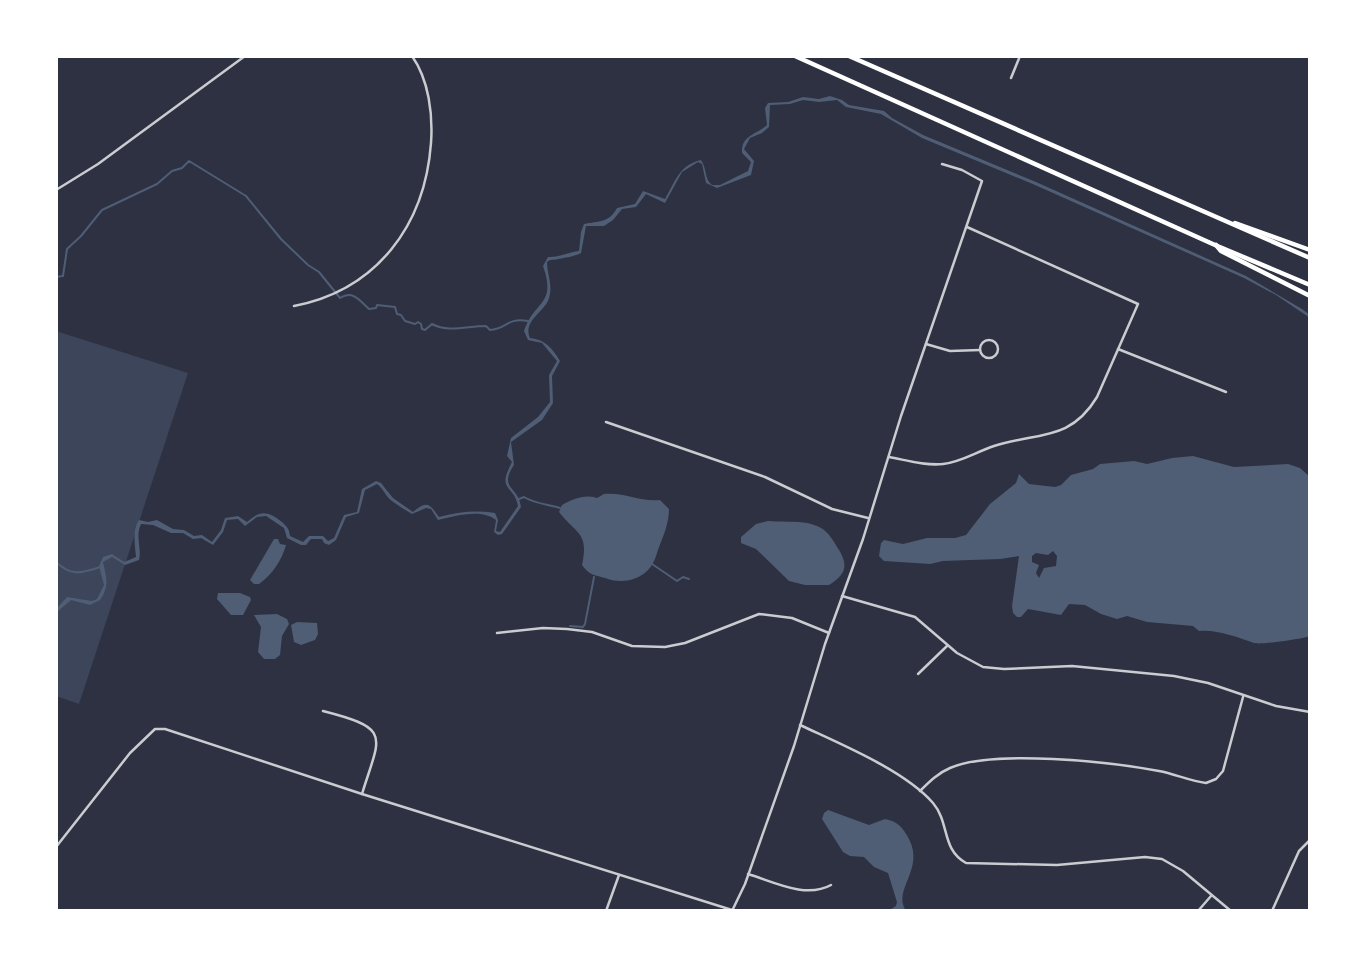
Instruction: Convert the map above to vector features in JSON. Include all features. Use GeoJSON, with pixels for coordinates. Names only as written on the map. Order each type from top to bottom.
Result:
{"type":"FeatureCollection","features":[{"type":"Feature","properties":{"kind":"highway"},"geometry":{"type":"LineString","coordinates":[[794,56],[1310,285]]}},
{"type":"Feature","properties":{"kind":"highway"},"geometry":{"type":"LineString","coordinates":[[849,56],[1310,258]]}},
{"type":"Feature","properties":{"kind":"highway"},"geometry":{"type":"LineString","coordinates":[[1203,212],[1310,250]]}},
{"type":"Feature","properties":{"kind":"highway"},"geometry":{"type":"LineString","coordinates":[[1215,245],[1221,251],[1310,296]]}},
{"type":"Feature","properties":{"kind":"street"},"geometry":{"type":"LineString","coordinates":[[56,190],[98,164],[245,56]]}},
{"type":"Feature","properties":{"kind":"street"},"geometry":{"type":"LineString","coordinates":[[294,306],[340,292],[357,281],[376,267],[408,228],[427,176],[432,125],[427,91],[412,56]]}},
{"type":"Feature","properties":{"kind":"street"},"geometry":{"type":"LineString","coordinates":[[1011,78],[1020,56]]}},
{"type":"Feature","properties":{"kind":"street"},"geometry":{"type":"LineString","coordinates":[[56,846],[130,753],[155,729],[181,733],[362,794],[732,911],[748,874],[800,725],[982,181],[962,170],[942,164]]}},
{"type":"Feature","properties":{"kind":"street"},"geometry":{"type":"LineString","coordinates":[[889,457],[942,464],[965,459],[1003,443],[1051,435],[1064,430],[1089,409],[1138,303],[966,227]]}},
{"type":"Feature","properties":{"kind":"street"},"geometry":{"type":"LineString","coordinates":[[988,340],[996,343],[998,349],[991,358],[983,356],[980,350],[988,340]]}},
{"type":"Feature","properties":{"kind":"street"},"geometry":{"type":"LineString","coordinates":[[926,344],[950,351],[980,350]]}},
{"type":"Feature","properties":{"kind":"street"},"geometry":{"type":"LineString","coordinates":[[1118,349],[1226,393]]}},
{"type":"Feature","properties":{"kind":"street"},"geometry":{"type":"LineString","coordinates":[[606,422],[745,470],[832,509],[868,519]]}},
{"type":"Feature","properties":{"kind":"street"},"geometry":{"type":"LineString","coordinates":[[842,596],[907,614],[925,625],[947,646],[974,663],[995,669],[1072,667],[1174,676],[1208,683],[1276,706],[1310,712]]}},
{"type":"Feature","properties":{"kind":"street"},"geometry":{"type":"LineString","coordinates":[[496,633],[544,628],[567,629],[593,632],[632,646],[665,647],[685,643],[759,614],[793,618],[829,633]]}},
{"type":"Feature","properties":{"kind":"street"},"geometry":{"type":"LineString","coordinates":[[918,674],[947,646]]}},
{"type":"Feature","properties":{"kind":"street"},"geometry":{"type":"LineString","coordinates":[[920,791],[935,777],[960,765],[985,760],[1020,759],[1136,767],[1206,783],[1216,779],[1223,771],[1243,696]]}},
{"type":"Feature","properties":{"kind":"street"},"geometry":{"type":"LineString","coordinates":[[323,711],[350,719],[373,730],[378,740],[362,794]]}},
{"type":"Feature","properties":{"kind":"street"},"geometry":{"type":"LineString","coordinates":[[800,725],[869,759],[920,791],[938,809],[953,855],[966,863],[1057,865],[1145,857],[1170,863],[1231,911]]}},
{"type":"Feature","properties":{"kind":"street"},"geometry":{"type":"LineString","coordinates":[[1272,911],[1299,851],[1310,840]]}},
{"type":"Feature","properties":{"kind":"street"},"geometry":{"type":"LineString","coordinates":[[748,874],[806,890],[820,890],[831,885]]}},
{"type":"Feature","properties":{"kind":"street"},"geometry":{"type":"LineString","coordinates":[[606,911],[618,875]]}},
{"type":"Feature","properties":{"kind":"street"},"geometry":{"type":"LineString","coordinates":[[1198,911],[1211,896]]}},
{"type":"Feature","properties":{"kind":"shaded area"},"geometry":{"type":"Polygon","coordinates":[[[830,96],[849,105],[884,111],[923,135],[1036,182],[1246,276],[1302,309],[1310,318],[1244,278],[922,138],[881,114],[846,107],[837,100],[803,100],[770,105],[769,127],[750,138],[744,149],[754,161],[751,175],[717,188],[706,183],[702,164],[698,162],[682,172],[665,203],[646,194],[636,207],[622,209],[604,226],[586,226],[581,253],[547,262],[550,296],[531,323],[528,332],[530,338],[548,345],[560,361],[552,376],[553,403],[542,420],[511,442],[514,465],[508,479],[521,507],[502,534],[494,532],[496,520],[483,514],[438,520],[431,509],[426,508],[412,514],[390,499],[377,484],[365,490],[359,513],[346,517],[336,540],[329,545],[322,539],[311,539],[306,545],[301,545],[287,538],[284,528],[266,516],[257,517],[245,526],[238,519],[227,520],[223,532],[213,545],[201,538],[193,539],[183,533],[171,533],[153,525],[141,524],[139,560],[125,565],[112,557],[103,562],[106,586],[100,600],[90,605],[71,600],[56,613],[56,609],[67,597],[92,601],[97,599],[104,585],[99,566],[103,557],[112,554],[124,562],[136,557],[135,533],[139,520],[157,520],[194,536],[202,535],[212,542],[221,530],[225,518],[238,516],[247,522],[264,513],[282,522],[288,528],[290,536],[303,542],[309,536],[323,536],[328,541],[334,538],[344,515],[357,512],[362,489],[376,481],[381,483],[393,498],[413,512],[428,505],[439,517],[467,512],[495,513],[498,520],[496,531],[500,532],[518,506],[506,483],[512,462],[507,456],[511,438],[538,417],[550,402],[549,375],[557,361],[542,343],[528,340],[524,331],[546,296],[547,279],[543,266],[548,257],[579,251],[584,224],[603,220],[611,216],[617,208],[635,204],[643,191],[665,199],[678,175],[694,162],[701,160],[712,185],[720,185],[748,171],[751,162],[742,153],[742,147],[747,139],[767,125],[765,108],[768,103],[830,96]]]}},
{"type":"Feature","properties":{"kind":"shaded area"},"geometry":{"type":"Polygon","coordinates":[[[56,331],[188,373],[79,704],[56,696],[56,331]]]}},
{"type":"Feature","properties":{"kind":"shaded area"},"geometry":{"type":"Polygon","coordinates":[[[1193,456],[1234,467],[1288,464],[1300,468],[1310,477],[1310,636],[1254,643],[1219,632],[1199,631],[1193,626],[1147,622],[1127,616],[1117,619],[1085,605],[1069,604],[1061,615],[1028,609],[1021,617],[1017,617],[1012,606],[1019,556],[930,564],[884,561],[879,556],[884,540],[903,544],[927,538],[955,538],[966,535],[990,504],[1016,483],[1019,474],[1029,484],[1055,487],[1071,475],[1093,469],[1100,464],[1134,461],[1147,464],[1193,456]],[[1053,551],[1048,555],[1036,553],[1032,556],[1032,562],[1039,565],[1036,573],[1039,578],[1044,568],[1056,566],[1057,556],[1053,551]]]}},
{"type":"Feature","properties":{"kind":"shaded area"},"geometry":{"type":"Polygon","coordinates":[[[604,494],[660,500],[669,509],[666,528],[654,561],[644,574],[632,580],[612,580],[587,571],[582,565],[583,540],[559,512],[562,505],[570,501],[584,497],[597,498],[604,494]]]}},
{"type":"Feature","properties":{"kind":"shaded area"},"geometry":{"type":"Polygon","coordinates":[[[768,521],[803,522],[823,529],[844,561],[844,570],[839,578],[829,585],[805,585],[789,581],[756,549],[741,543],[741,537],[756,524],[768,521]]]}},
{"type":"Feature","properties":{"kind":"shaded area"},"geometry":{"type":"Polygon","coordinates":[[[274,539],[286,545],[282,556],[268,576],[259,584],[254,584],[250,580],[274,539]]]}},
{"type":"Feature","properties":{"kind":"shaded area"},"geometry":{"type":"Polygon","coordinates":[[[218,593],[240,593],[251,600],[243,615],[231,615],[217,599],[218,593]]]}},
{"type":"Feature","properties":{"kind":"shaded area"},"geometry":{"type":"Polygon","coordinates":[[[277,614],[287,619],[289,624],[282,636],[280,655],[275,659],[264,659],[258,652],[261,627],[254,615],[277,614]]]}},
{"type":"Feature","properties":{"kind":"shaded area"},"geometry":{"type":"Polygon","coordinates":[[[297,622],[317,623],[318,634],[315,640],[301,645],[294,642],[291,625],[297,622]]]}},
{"type":"Feature","properties":{"kind":"shaded area"},"geometry":{"type":"Polygon","coordinates":[[[828,810],[869,825],[885,819],[902,829],[913,850],[911,870],[903,895],[906,911],[888,911],[896,906],[897,902],[888,873],[874,867],[864,857],[850,856],[843,852],[822,819],[828,810]]]}},
{"type":"Feature","properties":{"kind":"waterway"},"geometry":{"type":"LineString","coordinates":[[56,277],[63,276],[67,249],[102,210],[157,184],[189,161],[246,196],[281,239],[319,272],[340,298],[352,296],[369,309],[376,308],[377,305],[395,307],[397,314],[405,321],[415,324],[418,322],[425,330],[432,324],[452,329],[486,326],[490,330],[511,322],[528,321]]}},
{"type":"Feature","properties":{"kind":"waterway"},"geometry":{"type":"LineString","coordinates":[[519,499],[524,497],[560,508]]}},
{"type":"Feature","properties":{"kind":"waterway"},"geometry":{"type":"LineString","coordinates":[[56,562],[72,572],[100,567]]}},
{"type":"Feature","properties":{"kind":"waterway"},"geometry":{"type":"LineString","coordinates":[[652,564],[677,581],[683,577],[689,579]]}},
{"type":"Feature","properties":{"kind":"waterway"},"geometry":{"type":"LineString","coordinates":[[570,626],[583,627],[585,624],[594,577]]}}]}
